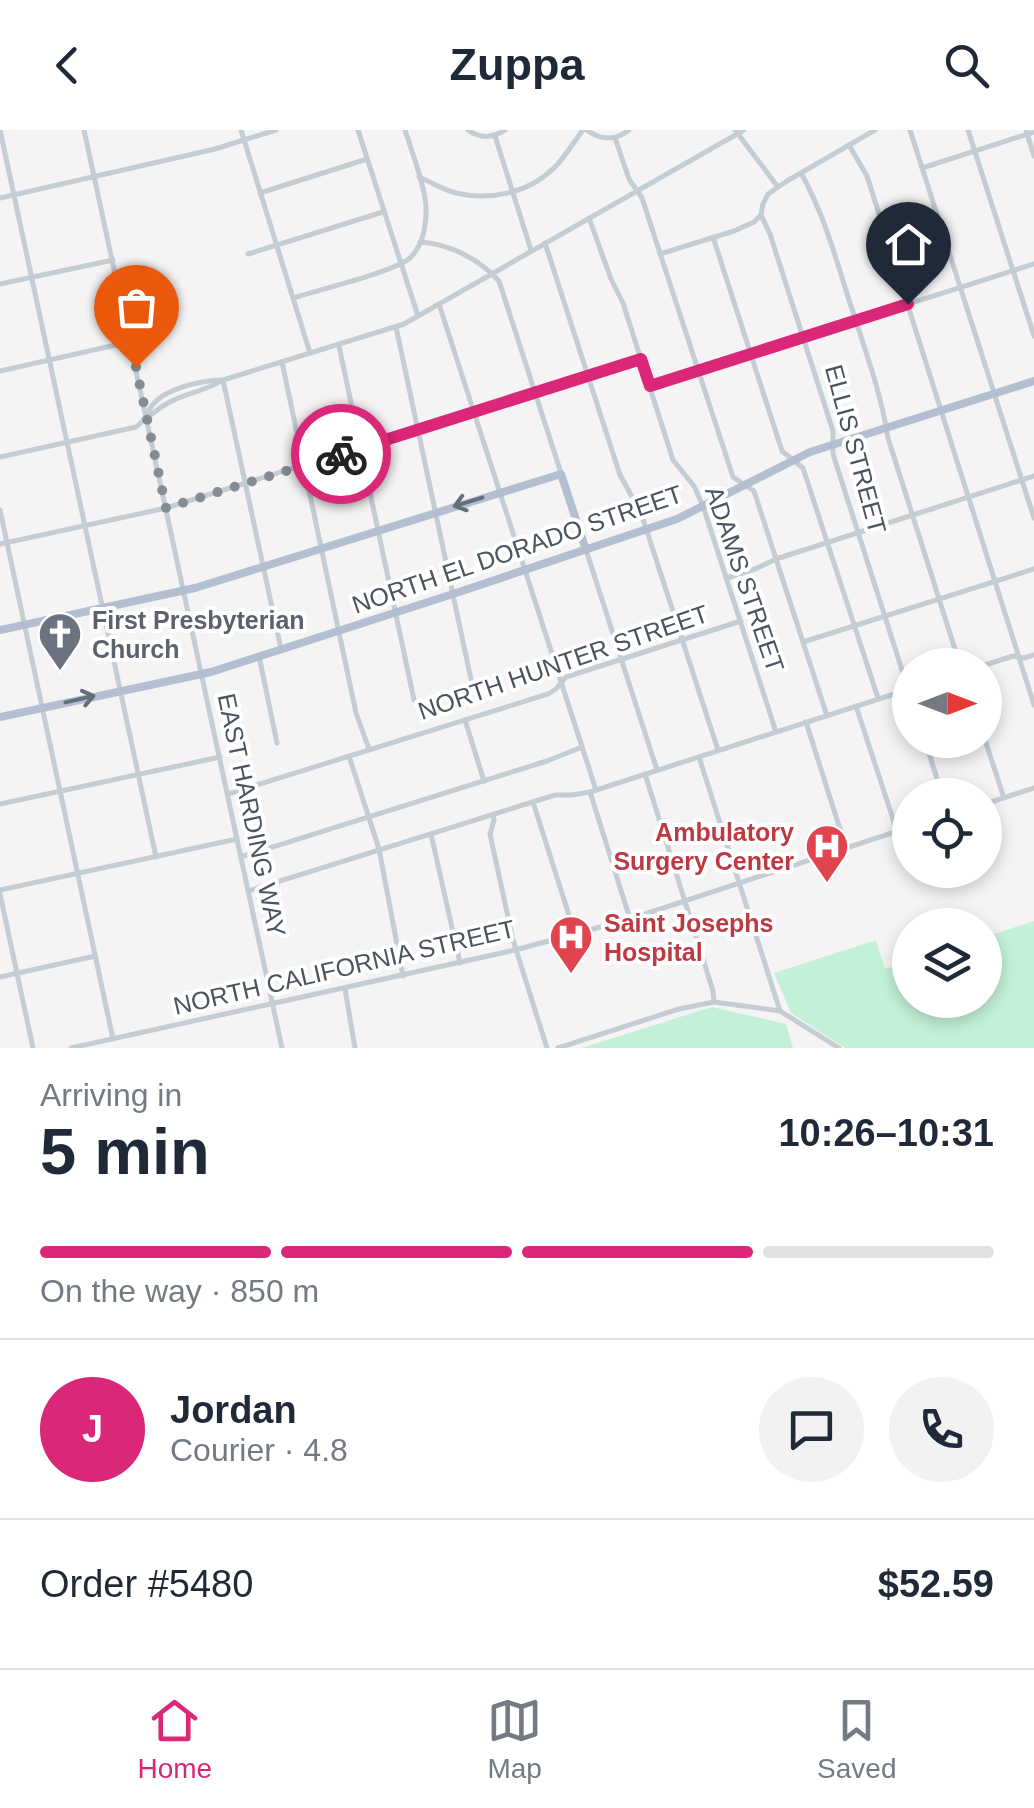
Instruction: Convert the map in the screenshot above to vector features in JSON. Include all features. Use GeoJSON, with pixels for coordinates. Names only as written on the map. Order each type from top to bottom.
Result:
{"type":"FeatureCollection","features":[{"type":"Feature","properties":{"kind":"main road","name":"NORTH EL DORADO STREET"},"geometry":{"type":"LineString","coordinates":[[0,717],[202,674],[453,594],[646,530],[834,443],[1034,381]]}},
{"type":"Feature","properties":{"kind":"main road"},"geometry":{"type":"LineString","coordinates":[[0,630],[184,591],[561,474],[586,550]]}},
{"type":"Feature","properties":{"kind":"street"},"geometry":{"type":"LineString","coordinates":[[0,130],[156,856]]}},
{"type":"Feature","properties":{"kind":"street","name":"EAST HARDING WAY"},"geometry":{"type":"LineString","coordinates":[[84,130],[282,1048]]}},
{"type":"Feature","properties":{"kind":"street"},"geometry":{"type":"LineString","coordinates":[[241,130],[310,353]]}},
{"type":"Feature","properties":{"kind":"street"},"geometry":{"type":"LineString","coordinates":[[0,198],[215,149],[276,130]]}},
{"type":"Feature","properties":{"kind":"street"},"geometry":{"type":"LineString","coordinates":[[358,130],[418,316]]}},
{"type":"Feature","properties":{"kind":"street"},"geometry":{"type":"LineString","coordinates":[[294,298],[410,259],[420,242],[426,210],[405,130]]}},
{"type":"Feature","properties":{"kind":"street"},"geometry":{"type":"LineString","coordinates":[[468,130],[481,137],[505,130]]}},
{"type":"Feature","properties":{"kind":"street"},"geometry":{"type":"LineString","coordinates":[[420,177],[459,194],[492,196],[513,192],[547,175],[585,130],[615,138],[628,130]]}},
{"type":"Feature","properties":{"kind":"street"},"geometry":{"type":"LineString","coordinates":[[726,130],[736,132],[778,187]]}},
{"type":"Feature","properties":{"kind":"street"},"geometry":{"type":"LineString","coordinates":[[0,457],[136,427],[143,423],[152,404],[181,388],[223,380],[396,327],[744,130]]}},
{"type":"Feature","properties":{"kind":"street"},"geometry":{"type":"LineString","coordinates":[[660,254],[743,227],[760,215],[768,194],[875,130]]}},
{"type":"Feature","properties":{"kind":"street"},"geometry":{"type":"LineString","coordinates":[[910,130],[1034,518]]}},
{"type":"Feature","properties":{"kind":"street"},"geometry":{"type":"LineString","coordinates":[[968,130],[1034,336]]}},
{"type":"Feature","properties":{"kind":"street"},"geometry":{"type":"LineString","coordinates":[[922,168],[1029,132],[1034,156]]}},
{"type":"Feature","properties":{"kind":"street"},"geometry":{"type":"LineString","coordinates":[[495,136],[531,250]]}},
{"type":"Feature","properties":{"kind":"street"},"geometry":{"type":"LineString","coordinates":[[615,138],[629,178],[642,198],[732,476],[754,490],[827,716]]}},
{"type":"Feature","properties":{"kind":"street"},"geometry":{"type":"LineString","coordinates":[[850,145],[867,176],[1034,705]]}},
{"type":"Feature","properties":{"kind":"street"},"geometry":{"type":"LineString","coordinates":[[260,193],[367,160]]}},
{"type":"Feature","properties":{"kind":"street"},"geometry":{"type":"LineString","coordinates":[[801,173],[816,200],[856,321],[955,648]]}},
{"type":"Feature","properties":{"kind":"street"},"geometry":{"type":"LineString","coordinates":[[248,254],[383,212]]}},
{"type":"Feature","properties":{"kind":"street","name":"ELLIS STREET"},"geometry":{"type":"LineString","coordinates":[[760,215],[833,431],[833,454],[895,648]]}},
{"type":"Feature","properties":{"kind":"street","name":"ADAMS STREET"},"geometry":{"type":"LineString","coordinates":[[590,218],[623,303],[673,460],[694,486],[703,506],[776,732]]}},
{"type":"Feature","properties":{"kind":"street"},"geometry":{"type":"LineString","coordinates":[[713,237],[782,451],[803,468],[878,698]]}},
{"type":"Feature","properties":{"kind":"street"},"geometry":{"type":"LineString","coordinates":[[420,242],[466,255],[499,281],[561,474]]}},
{"type":"Feature","properties":{"kind":"street"},"geometry":{"type":"LineString","coordinates":[[545,243],[616,462],[646,530],[718,751]]}},
{"type":"Feature","properties":{"kind":"street"},"geometry":{"type":"LineString","coordinates":[[0,284],[113,260]]}},
{"type":"Feature","properties":{"kind":"street"},"geometry":{"type":"LineString","coordinates":[[650,386],[1034,264]]}},
{"type":"Feature","properties":{"kind":"street"},"geometry":{"type":"LineString","coordinates":[[439,304],[582,747],[630,919]]}},
{"type":"Feature","properties":{"kind":"street"},"geometry":{"type":"LineString","coordinates":[[396,327],[472,684]]}},
{"type":"Feature","properties":{"kind":"street"},"geometry":{"type":"LineString","coordinates":[[0,370],[130,342]]}},
{"type":"Feature","properties":{"kind":"street"},"geometry":{"type":"LineString","coordinates":[[338,345],[414,700]]}},
{"type":"Feature","properties":{"kind":"street"},"geometry":{"type":"LineString","coordinates":[[3,543],[166,508],[641,359]]}},
{"type":"Feature","properties":{"kind":"street"},"geometry":{"type":"LineString","coordinates":[[282,362],[356,712],[369,750]]}},
{"type":"Feature","properties":{"kind":"street"},"geometry":{"type":"LineString","coordinates":[[146,417],[166,403],[223,380]]}},
{"type":"Feature","properties":{"kind":"street"},"geometry":{"type":"LineString","coordinates":[[223,380],[281,649]]}},
{"type":"Feature","properties":{"kind":"street"},"geometry":{"type":"LineString","coordinates":[[141,392],[161,398]]}},
{"type":"Feature","properties":{"kind":"street","name":"NORTH HUNTER STREET"},"geometry":{"type":"LineString","coordinates":[[726,578],[776,558],[1034,476]]}},
{"type":"Feature","properties":{"kind":"street"},"geometry":{"type":"LineString","coordinates":[[0,510],[3,543],[113,1039]]}},
{"type":"Feature","properties":{"kind":"street"},"geometry":{"type":"LineString","coordinates":[[586,550],[657,770]]}},
{"type":"Feature","properties":{"kind":"street"},"geometry":{"type":"LineString","coordinates":[[803,642],[1034,569]]}},
{"type":"Feature","properties":{"kind":"street","name":"NORTH HUNTER STREET"},"geometry":{"type":"LineString","coordinates":[[228,794],[548,694],[566,677],[741,621]]}},
{"type":"Feature","properties":{"kind":"street"},"geometry":{"type":"LineString","coordinates":[[259,656],[278,743]]}},
{"type":"Feature","properties":{"kind":"street"},"geometry":{"type":"LineString","coordinates":[[1002,660],[1034,656]]}},
{"type":"Feature","properties":{"kind":"street"},"geometry":{"type":"LineString","coordinates":[[248,891],[533,802],[593,791],[892,695]]}},
{"type":"Feature","properties":{"kind":"street"},"geometry":{"type":"LineString","coordinates":[[856,706],[892,816]]}},
{"type":"Feature","properties":{"kind":"street"},"geometry":{"type":"LineString","coordinates":[[465,720],[484,781]]}},
{"type":"Feature","properties":{"kind":"street"},"geometry":{"type":"LineString","coordinates":[[806,722],[846,848]]}},
{"type":"Feature","properties":{"kind":"street"},"geometry":{"type":"LineString","coordinates":[[241,857],[582,747]]}},
{"type":"Feature","properties":{"kind":"street"},"geometry":{"type":"LineString","coordinates":[[0,804],[220,756]]}},
{"type":"Feature","properties":{"kind":"street"},"geometry":{"type":"LineString","coordinates":[[349,756],[379,850],[403,976]]}},
{"type":"Feature","properties":{"kind":"street"},"geometry":{"type":"LineString","coordinates":[[698,757],[780,1011]]}},
{"type":"Feature","properties":{"kind":"street"},"geometry":{"type":"LineString","coordinates":[[991,758],[1004,798],[1034,788]]}},
{"type":"Feature","properties":{"kind":"street"},"geometry":{"type":"LineString","coordinates":[[645,774],[714,1002]]}},
{"type":"Feature","properties":{"kind":"street"},"geometry":{"type":"LineString","coordinates":[[533,802],[575,934]]}},
{"type":"Feature","properties":{"kind":"street"},"geometry":{"type":"LineString","coordinates":[[494,814],[490,834],[515,950],[547,1048]]}},
{"type":"Feature","properties":{"kind":"street","name":"NORTH CALIFORNIA STREET"},"geometry":{"type":"LineString","coordinates":[[71,1048],[515,950],[685,902],[892,833]]}},
{"type":"Feature","properties":{"kind":"street"},"geometry":{"type":"LineString","coordinates":[[432,834],[460,963]]}},
{"type":"Feature","properties":{"kind":"street"},"geometry":{"type":"LineString","coordinates":[[33,1048],[0,892],[237,839]]}},
{"type":"Feature","properties":{"kind":"street"},"geometry":{"type":"LineString","coordinates":[[0,976],[95,956]]}},
{"type":"Feature","properties":{"kind":"street"},"geometry":{"type":"LineString","coordinates":[[345,988],[355,1048]]}},
{"type":"Feature","properties":{"kind":"street"},"geometry":{"type":"LineString","coordinates":[[558,1048],[679,1008],[714,1002],[780,1011],[839,1048]]}},
{"type":"Feature","properties":{"kind":"green space"},"geometry":{"type":"Polygon","coordinates":[[[1034,921],[1034,1048],[845,1048],[791,1013],[774,973],[876,940],[885,969],[892,967],[892,1018],[1002,1018],[1002,931],[1034,921]]]}},
{"type":"Feature","properties":{"kind":"green space"},"geometry":{"type":"Polygon","coordinates":[[[712,1007],[786,1024],[793,1048],[581,1048],[712,1007]]]}},
{"type":"Feature","properties":{"kind":"way so far"},"geometry":{"type":"LineString","coordinates":[[136,367],[166,508],[341,454]]}},
{"type":"Feature","properties":{"kind":"place","name":"First Presbyterian Church"},"geometry":{"type":"Point","coordinates":[60,672]}},
{"type":"Feature","properties":{"kind":"place","name":"Ambulatory Surgery Center"},"geometry":{"type":"Point","coordinates":[827,884]}},
{"type":"Feature","properties":{"kind":"place","name":"Saint Josephs Hospital"},"geometry":{"type":"Point","coordinates":[571,975]}},
{"type":"Feature","properties":{"kind":"route"},"geometry":{"type":"LineString","coordinates":[[341,454],[641,359],[650,386],[908,304]]}}]}
